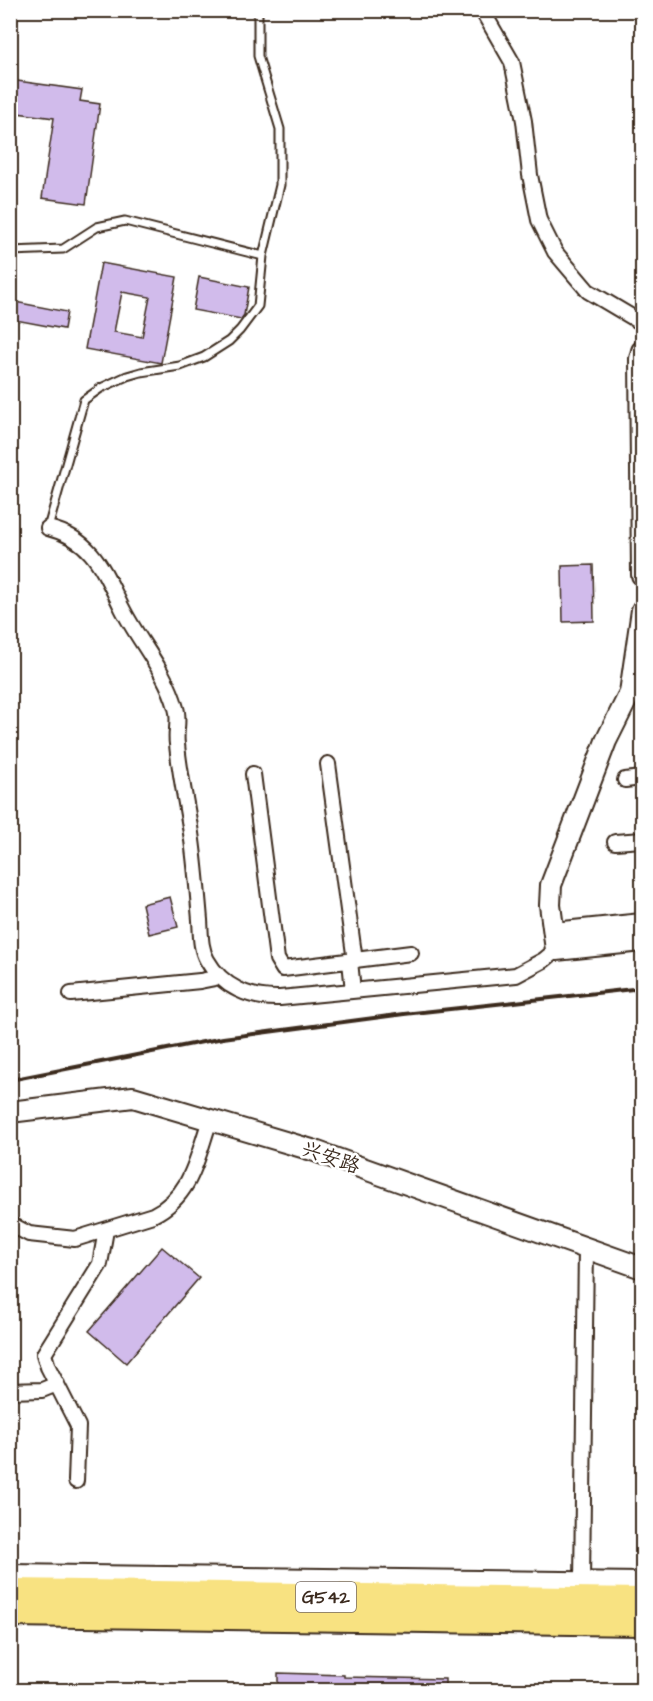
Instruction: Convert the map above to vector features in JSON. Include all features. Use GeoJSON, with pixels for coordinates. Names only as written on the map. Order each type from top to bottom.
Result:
{"type":"FeatureCollection","features":[{"type":"Feature","properties":{"kind":"highway","name":"G542"},"geometry":{"type":"LineString","coordinates":[[10,1592],[642,1601]]}},
{"type":"Feature","properties":{"kind":"highway","name":"G542"},"geometry":{"type":"LineString","coordinates":[[10,1613],[642,1622]]}},
{"type":"Feature","properties":{"kind":"street"},"geometry":{"type":"LineString","coordinates":[[482,10],[512,62],[524,121],[530,175],[539,220],[555,252],[588,291],[642,323]]}},
{"type":"Feature","properties":{"kind":"street"},"geometry":{"type":"LineString","coordinates":[[642,351],[640,359],[642,575]]}},
{"type":"Feature","properties":{"kind":"street"},"geometry":{"type":"LineString","coordinates":[[48,528],[62,531],[84,544],[101,567],[127,618],[166,681],[178,710],[176,741],[193,846],[203,951],[220,977],[237,990],[269,998],[516,975],[544,960],[555,941],[550,905],[551,885],[606,741],[630,693],[642,610]]}},
{"type":"Feature","properties":{"kind":"street"},"geometry":{"type":"LineString","coordinates":[[328,764],[353,961],[353,991]]}},
{"type":"Feature","properties":{"kind":"street"},"geometry":{"type":"LineString","coordinates":[[253,774],[277,959],[283,969],[411,953]]}},
{"type":"Feature","properties":{"kind":"street"},"geometry":{"type":"LineString","coordinates":[[625,780],[642,778]]}},
{"type":"Feature","properties":{"kind":"street"},"geometry":{"type":"LineString","coordinates":[[615,842],[642,840]]}},
{"type":"Feature","properties":{"kind":"street"},"geometry":{"type":"LineString","coordinates":[[555,941],[642,924]]}},
{"type":"Feature","properties":{"kind":"street"},"geometry":{"type":"LineString","coordinates":[[555,941],[642,941]]}},
{"type":"Feature","properties":{"kind":"street"},"geometry":{"type":"LineString","coordinates":[[71,994],[220,977]]}},
{"type":"Feature","properties":{"kind":"street","name":"兴安路"},"geometry":{"type":"LineString","coordinates":[[10,1112],[133,1097],[312,1150],[642,1268]]}},
{"type":"Feature","properties":{"kind":"street"},"geometry":{"type":"LineString","coordinates":[[10,1224],[28,1234],[75,1239],[153,1215],[177,1198],[188,1182],[210,1120]]}},
{"type":"Feature","properties":{"kind":"street"},"geometry":{"type":"LineString","coordinates":[[76,1481],[78,1426],[48,1367],[44,1354],[100,1264],[106,1230]]}},
{"type":"Feature","properties":{"kind":"street"},"geometry":{"type":"LineString","coordinates":[[582,1582],[586,1247]]}},
{"type":"Feature","properties":{"kind":"street"},"geometry":{"type":"LineString","coordinates":[[10,1391],[42,1390],[57,1384]]}},
{"type":"Feature","properties":{"kind":"street"},"geometry":{"type":"LineString","coordinates":[[10,1575],[642,1583]]}},
{"type":"Feature","properties":{"kind":"lane"},"geometry":{"type":"LineString","coordinates":[[48,528],[84,400],[120,378],[190,363],[204,357],[229,341],[245,325],[258,306],[263,256],[280,185],[280,129],[258,56],[258,10]]}},
{"type":"Feature","properties":{"kind":"lane"},"geometry":{"type":"LineString","coordinates":[[10,251],[63,249],[97,227],[125,221],[263,256]]}},
{"type":"Feature","properties":{"kind":"building"},"geometry":{"type":"Polygon","coordinates":[[[10,80],[82,90],[80,101],[100,104],[86,204],[42,198],[54,118],[10,112],[10,80]]]}},
{"type":"Feature","properties":{"kind":"building"},"geometry":{"type":"Polygon","coordinates":[[[101,263],[177,277],[161,363],[85,349],[101,263]],[[122,292],[114,332],[142,337],[150,297],[122,292]]]}},
{"type":"Feature","properties":{"kind":"building"},"geometry":{"type":"Polygon","coordinates":[[[199,277],[249,287],[244,315],[241,319],[193,310],[199,277]]]}},
{"type":"Feature","properties":{"kind":"building"},"geometry":{"type":"Polygon","coordinates":[[[10,301],[67,312],[64,329],[10,319],[10,301]]]}},
{"type":"Feature","properties":{"kind":"building"},"geometry":{"type":"Polygon","coordinates":[[[593,565],[594,621],[563,622],[562,566],[593,565]]]}},
{"type":"Feature","properties":{"kind":"building"},"geometry":{"type":"Polygon","coordinates":[[[170,897],[178,927],[149,934],[142,904],[170,897]]]}},
{"type":"Feature","properties":{"kind":"building"},"geometry":{"type":"Polygon","coordinates":[[[162,1247],[199,1278],[126,1363],[89,1331],[162,1247]]]}},
{"type":"Feature","properties":{"kind":"building"},"geometry":{"type":"Polygon","coordinates":[[[278,1673],[445,1679],[445,1690],[278,1690],[278,1673]]]}},
{"type":"Feature","properties":{"kind":"railway"},"geometry":{"type":"LineString","coordinates":[[10,1080],[223,1038],[404,1014],[642,988]]}}]}
